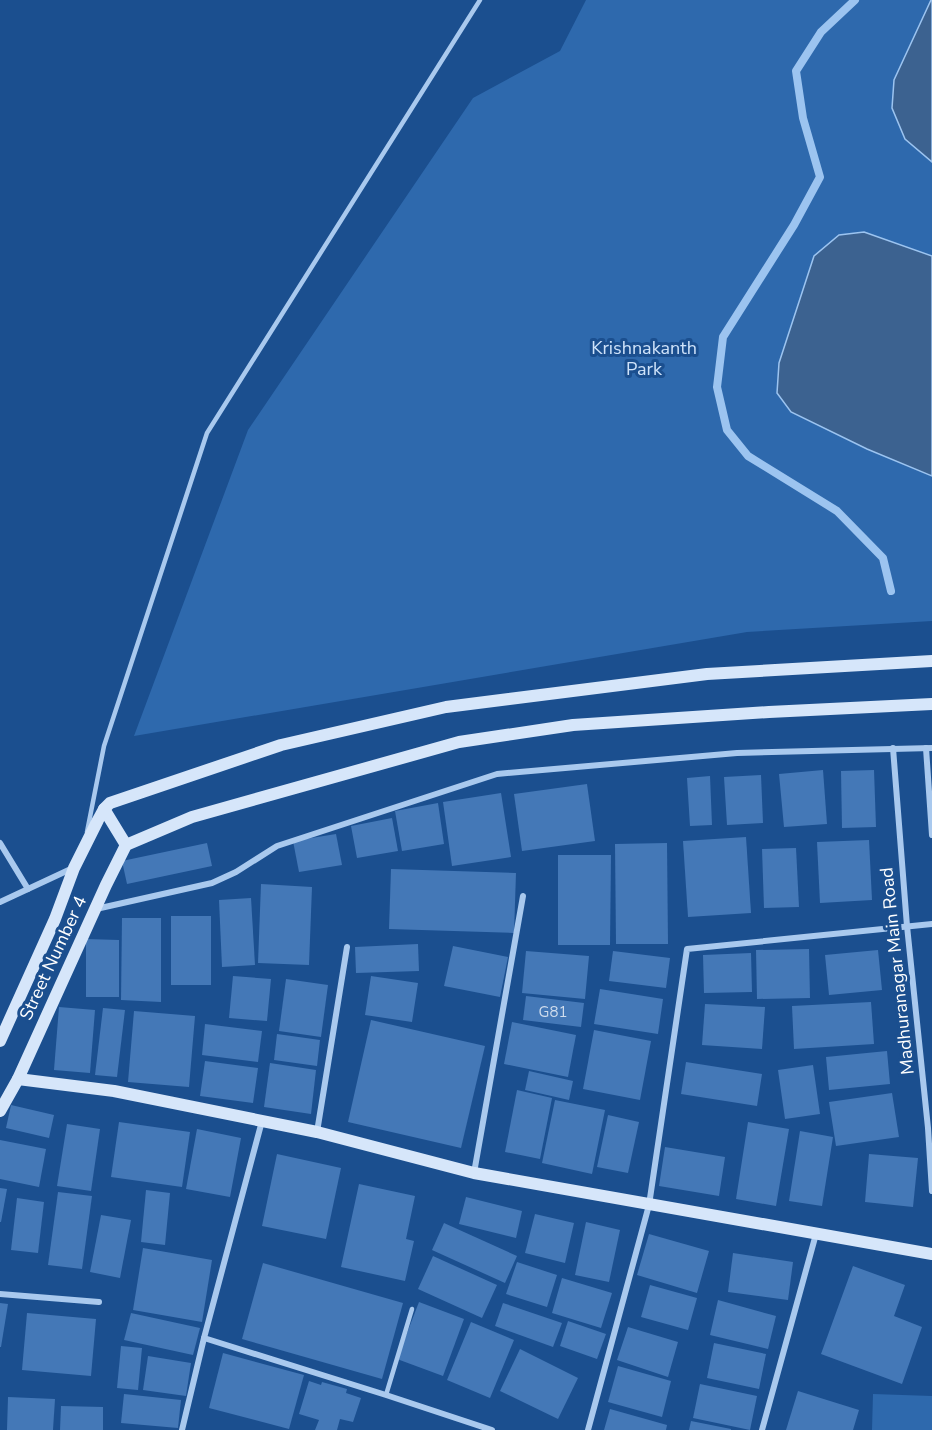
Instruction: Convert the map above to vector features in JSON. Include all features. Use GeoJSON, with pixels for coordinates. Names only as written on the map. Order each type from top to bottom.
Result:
{"type":"FeatureCollection","features":[{"type":"Feature","properties":{"kind":"main road"},"geometry":{"type":"LineString","coordinates":[[0,1041],[55,919],[74,868],[104,809],[110,803],[281,745],[446,706],[707,674],[932,661]]}},
{"type":"Feature","properties":{"kind":"main road"},"geometry":{"type":"LineString","coordinates":[[104,809],[126,845],[192,817],[459,742],[573,725],[932,704]]}},
{"type":"Feature","properties":{"kind":"main road","name":"Street Number 4"},"geometry":{"type":"LineString","coordinates":[[0,1111],[18,1078],[126,845]]}},
{"type":"Feature","properties":{"kind":"main road"},"geometry":{"type":"LineString","coordinates":[[18,1078],[114,1091],[318,1132],[474,1173],[932,1254]]}},
{"type":"Feature","properties":{"kind":"street","name":"Madhuranagar Main Road"},"geometry":{"type":"LineString","coordinates":[[893,748],[907,926],[930,1128],[932,1191]]}},
{"type":"Feature","properties":{"kind":"street"},"geometry":{"type":"LineString","coordinates":[[96,909],[212,883],[236,872],[277,846],[497,774],[737,753],[929,748],[932,835]]}},
{"type":"Feature","properties":{"kind":"street"},"geometry":{"type":"LineString","coordinates":[[0,843],[28,889]]}},
{"type":"Feature","properties":{"kind":"street"},"geometry":{"type":"LineString","coordinates":[[0,902],[74,868]]}},
{"type":"Feature","properties":{"kind":"street"},"geometry":{"type":"LineString","coordinates":[[474,1173],[524,896]]}},
{"type":"Feature","properties":{"kind":"street"},"geometry":{"type":"LineString","coordinates":[[588,1430],[649,1205],[687,949],[932,924]]}},
{"type":"Feature","properties":{"kind":"street"},"geometry":{"type":"LineString","coordinates":[[318,1132],[347,947]]}},
{"type":"Feature","properties":{"kind":"street"},"geometry":{"type":"LineString","coordinates":[[182,1430],[262,1121]]}},
{"type":"Feature","properties":{"kind":"street"},"geometry":{"type":"LineString","coordinates":[[762,1430],[816,1234]]}},
{"type":"Feature","properties":{"kind":"street"},"geometry":{"type":"LineString","coordinates":[[0,1294],[99,1302]]}},
{"type":"Feature","properties":{"kind":"street"},"geometry":{"type":"LineString","coordinates":[[204,1338],[492,1430]]}},
{"type":"Feature","properties":{"kind":"lane"},"geometry":{"type":"LineString","coordinates":[[83,850],[104,746],[207,433],[480,0]]}},
{"type":"Feature","properties":{"kind":"lane"},"geometry":{"type":"LineString","coordinates":[[386,1395],[412,1309]]}},
{"type":"Feature","properties":{"kind":"green space","name":"Krishnakanth Park"},"geometry":{"type":"Polygon","coordinates":[[[586,0],[932,0],[932,621],[747,632],[134,736],[248,430],[473,98],[560,51],[586,0]]]}},
{"type":"Feature","properties":{"kind":"green space"},"geometry":{"type":"Polygon","coordinates":[[[873,1394],[932,1396],[932,1430],[872,1430],[873,1394]]]}},
{"type":"Feature","properties":{"kind":"shaded area"},"geometry":{"type":"Polygon","coordinates":[[[931,0],[932,162],[905,139],[892,108],[894,80],[931,0]]]}},
{"type":"Feature","properties":{"kind":"shaded area"},"geometry":{"type":"Polygon","coordinates":[[[864,232],[932,256],[932,476],[867,449],[791,412],[777,393],[779,363],[814,256],[839,235],[864,232]]]}},
{"type":"Feature","properties":{"kind":"building"},"geometry":{"type":"Polygon","coordinates":[[[823,770],[827,824],[784,827],[779,774],[823,770]]]}},
{"type":"Feature","properties":{"kind":"building"},"geometry":{"type":"Polygon","coordinates":[[[874,770],[876,827],[842,828],[841,771],[874,770]]]}},
{"type":"Feature","properties":{"kind":"building"},"geometry":{"type":"Polygon","coordinates":[[[761,775],[763,823],[727,825],[724,777],[761,775]]]}},
{"type":"Feature","properties":{"kind":"building"},"geometry":{"type":"Polygon","coordinates":[[[710,776],[712,825],[690,826],[687,778],[710,776]]]}},
{"type":"Feature","properties":{"kind":"building"},"geometry":{"type":"Polygon","coordinates":[[[587,784],[595,841],[522,851],[514,794],[587,784]]]}},
{"type":"Feature","properties":{"kind":"building"},"geometry":{"type":"Polygon","coordinates":[[[501,793],[511,857],[452,866],[443,802],[501,793]]]}},
{"type":"Feature","properties":{"kind":"building"},"geometry":{"type":"Polygon","coordinates":[[[438,803],[444,844],[402,851],[395,811],[438,803]]]}},
{"type":"Feature","properties":{"kind":"building"},"geometry":{"type":"Polygon","coordinates":[[[392,818],[398,851],[357,858],[351,826],[392,818]]]}},
{"type":"Feature","properties":{"kind":"building"},"geometry":{"type":"Polygon","coordinates":[[[336,834],[342,865],[299,872],[293,841],[336,834]]]}},
{"type":"Feature","properties":{"kind":"building"},"geometry":{"type":"Polygon","coordinates":[[[746,837],[751,913],[688,917],[683,841],[746,837]]]}},
{"type":"Feature","properties":{"kind":"building"},"geometry":{"type":"Polygon","coordinates":[[[869,840],[872,900],[820,903],[817,842],[869,840]]]}},
{"type":"Feature","properties":{"kind":"building"},"geometry":{"type":"Polygon","coordinates":[[[207,843],[212,866],[127,884],[122,861],[207,843]]]}},
{"type":"Feature","properties":{"kind":"building"},"geometry":{"type":"Polygon","coordinates":[[[667,843],[668,944],[616,944],[615,844],[667,843]]]}},
{"type":"Feature","properties":{"kind":"building"},"geometry":{"type":"Polygon","coordinates":[[[796,848],[799,907],[764,908],[762,849],[796,848]]]}},
{"type":"Feature","properties":{"kind":"building"},"geometry":{"type":"Polygon","coordinates":[[[558,855],[611,855],[610,945],[558,945],[558,855]]]}},
{"type":"Feature","properties":{"kind":"building"},"geometry":{"type":"Polygon","coordinates":[[[391,869],[516,873],[514,933],[389,929],[391,869]]]}},
{"type":"Feature","properties":{"kind":"building"},"geometry":{"type":"Polygon","coordinates":[[[261,884],[312,887],[309,965],[258,963],[261,884]]]}},
{"type":"Feature","properties":{"kind":"building"},"geometry":{"type":"Polygon","coordinates":[[[251,898],[255,965],[222,967],[219,900],[251,898]]]}},
{"type":"Feature","properties":{"kind":"building"},"geometry":{"type":"Polygon","coordinates":[[[171,916],[211,916],[211,985],[171,985],[171,916]]]}},
{"type":"Feature","properties":{"kind":"building"},"geometry":{"type":"Polygon","coordinates":[[[122,918],[161,918],[161,1002],[121,1000],[122,918]]]}},
{"type":"Feature","properties":{"kind":"building"},"geometry":{"type":"Polygon","coordinates":[[[86,939],[119,940],[119,997],[86,997],[86,939]]]}},
{"type":"Feature","properties":{"kind":"building"},"geometry":{"type":"Polygon","coordinates":[[[418,944],[419,971],[356,973],[355,947],[418,944]]]}},
{"type":"Feature","properties":{"kind":"building"},"geometry":{"type":"Polygon","coordinates":[[[453,946],[508,957],[500,997],[444,986],[453,946]]]}},
{"type":"Feature","properties":{"kind":"building"},"geometry":{"type":"Polygon","coordinates":[[[809,949],[810,998],[757,999],[756,950],[809,949]]]}},
{"type":"Feature","properties":{"kind":"building"},"geometry":{"type":"Polygon","coordinates":[[[878,950],[882,990],[829,995],[825,955],[878,950]]]}},
{"type":"Feature","properties":{"kind":"building"},"geometry":{"type":"Polygon","coordinates":[[[526,951],[589,956],[585,999],[522,993],[526,951]]]}},
{"type":"Feature","properties":{"kind":"building"},"geometry":{"type":"Polygon","coordinates":[[[613,951],[670,958],[666,988],[609,981],[613,951]]]}},
{"type":"Feature","properties":{"kind":"building"},"geometry":{"type":"Polygon","coordinates":[[[751,953],[752,992],[704,993],[703,955],[751,953]]]}},
{"type":"Feature","properties":{"kind":"building"},"geometry":{"type":"Polygon","coordinates":[[[233,976],[271,979],[267,1021],[229,1018],[233,976]]]}},
{"type":"Feature","properties":{"kind":"building"},"geometry":{"type":"Polygon","coordinates":[[[371,976],[418,983],[412,1022],[365,1015],[371,976]]]}},
{"type":"Feature","properties":{"kind":"building"},"geometry":{"type":"Polygon","coordinates":[[[286,979],[328,985],[321,1037],[279,1031],[286,979]]]}},
{"type":"Feature","properties":{"kind":"building"},"geometry":{"type":"Polygon","coordinates":[[[600,989],[663,999],[658,1034],[594,1024],[600,989]]]}},
{"type":"Feature","properties":{"kind":"building"},"geometry":{"type":"Polygon","coordinates":[[[526,996],[584,1003],[581,1027],[523,1020],[526,996]]]}},
{"type":"Feature","properties":{"kind":"building"},"geometry":{"type":"Polygon","coordinates":[[[871,1002],[874,1044],[794,1049],[792,1006],[871,1002]]]}},
{"type":"Feature","properties":{"kind":"building"},"geometry":{"type":"Polygon","coordinates":[[[705,1004],[765,1007],[762,1049],[702,1045],[705,1004]]]}},
{"type":"Feature","properties":{"kind":"building"},"geometry":{"type":"Polygon","coordinates":[[[59,1007],[95,1010],[90,1073],[54,1070],[59,1007]]]}},
{"type":"Feature","properties":{"kind":"building"},"geometry":{"type":"Polygon","coordinates":[[[103,1008],[125,1010],[117,1077],[95,1075],[103,1008]]]}},
{"type":"Feature","properties":{"kind":"building"},"geometry":{"type":"Polygon","coordinates":[[[134,1011],[195,1016],[189,1087],[128,1082],[134,1011]]]}},
{"type":"Feature","properties":{"kind":"building"},"geometry":{"type":"Polygon","coordinates":[[[371,1020],[485,1046],[461,1148],[348,1122],[371,1020]]]}},
{"type":"Feature","properties":{"kind":"building"},"geometry":{"type":"Polygon","coordinates":[[[512,1022],[576,1035],[568,1077],[504,1064],[512,1022]]]}},
{"type":"Feature","properties":{"kind":"building"},"geometry":{"type":"Polygon","coordinates":[[[205,1024],[262,1031],[258,1062],[202,1055],[205,1024]]]}},
{"type":"Feature","properties":{"kind":"building"},"geometry":{"type":"Polygon","coordinates":[[[594,1030],[651,1041],[640,1100],[583,1089],[594,1030]]]}},
{"type":"Feature","properties":{"kind":"building"},"geometry":{"type":"Polygon","coordinates":[[[277,1034],[320,1040],[317,1066],[274,1060],[277,1034]]]}},
{"type":"Feature","properties":{"kind":"building"},"geometry":{"type":"Polygon","coordinates":[[[887,1051],[890,1084],[829,1090],[826,1057],[887,1051]]]}},
{"type":"Feature","properties":{"kind":"building"},"geometry":{"type":"Polygon","coordinates":[[[205,1061],[258,1068],[253,1103],[200,1096],[205,1061]]]}},
{"type":"Feature","properties":{"kind":"building"},"geometry":{"type":"Polygon","coordinates":[[[686,1062],[762,1074],[757,1106],[681,1094],[686,1062]]]}},
{"type":"Feature","properties":{"kind":"building"},"geometry":{"type":"Polygon","coordinates":[[[270,1063],[316,1070],[311,1114],[264,1107],[270,1063]]]}},
{"type":"Feature","properties":{"kind":"building"},"geometry":{"type":"Polygon","coordinates":[[[813,1065],[820,1114],[785,1119],[778,1070],[813,1065]]]}},
{"type":"Feature","properties":{"kind":"building"},"geometry":{"type":"Polygon","coordinates":[[[529,1071],[573,1081],[569,1100],[525,1090],[529,1071]]]}},
{"type":"Feature","properties":{"kind":"building"},"geometry":{"type":"Polygon","coordinates":[[[517,1090],[552,1098],[540,1159],[505,1152],[517,1090]]]}},
{"type":"Feature","properties":{"kind":"building"},"geometry":{"type":"Polygon","coordinates":[[[892,1093],[899,1137],[836,1146],[829,1102],[892,1093]]]}},
{"type":"Feature","properties":{"kind":"building"},"geometry":{"type":"Polygon","coordinates":[[[555,1100],[605,1110],[592,1174],[542,1163],[555,1100]]]}},
{"type":"Feature","properties":{"kind":"building"},"geometry":{"type":"Polygon","coordinates":[[[11,1105],[54,1115],[49,1138],[6,1128],[11,1105]]]}},
{"type":"Feature","properties":{"kind":"building"},"geometry":{"type":"Polygon","coordinates":[[[608,1115],[639,1122],[628,1173],[597,1167],[608,1115]]]}},
{"type":"Feature","properties":{"kind":"building"},"geometry":{"type":"Polygon","coordinates":[[[119,1122],[190,1132],[182,1187],[111,1177],[119,1122]]]}},
{"type":"Feature","properties":{"kind":"building"},"geometry":{"type":"Polygon","coordinates":[[[748,1122],[789,1129],[776,1206],[736,1199],[748,1122]]]}},
{"type":"Feature","properties":{"kind":"building"},"geometry":{"type":"Polygon","coordinates":[[[67,1124],[100,1129],[91,1191],[57,1186],[67,1124]]]}},
{"type":"Feature","properties":{"kind":"building"},"geometry":{"type":"Polygon","coordinates":[[[197,1129],[241,1138],[230,1197],[186,1189],[197,1129]]]}},
{"type":"Feature","properties":{"kind":"building"},"geometry":{"type":"Polygon","coordinates":[[[800,1131],[833,1137],[822,1206],[789,1201],[800,1131]]]}},
{"type":"Feature","properties":{"kind":"building"},"geometry":{"type":"Polygon","coordinates":[[[0,1140],[46,1149],[39,1187],[0,1179],[0,1140]]]}},
{"type":"Feature","properties":{"kind":"building"},"geometry":{"type":"Polygon","coordinates":[[[665,1147],[725,1157],[719,1196],[659,1186],[665,1147]]]}},
{"type":"Feature","properties":{"kind":"building"},"geometry":{"type":"Polygon","coordinates":[[[277,1154],[341,1168],[326,1239],[262,1226],[277,1154]]]}},
{"type":"Feature","properties":{"kind":"building"},"geometry":{"type":"Polygon","coordinates":[[[869,1154],[918,1158],[913,1207],[865,1202],[869,1154]]]}},
{"type":"Feature","properties":{"kind":"building"},"geometry":{"type":"Polygon","coordinates":[[[359,1184],[415,1196],[406,1239],[414,1241],[405,1281],[341,1267],[359,1184]]]}},
{"type":"Feature","properties":{"kind":"building"},"geometry":{"type":"Polygon","coordinates":[[[0,1188],[7,1189],[1,1222],[0,1222],[0,1188]]]}},
{"type":"Feature","properties":{"kind":"building"},"geometry":{"type":"Polygon","coordinates":[[[146,1190],[170,1193],[165,1245],[141,1242],[146,1190]]]}},
{"type":"Feature","properties":{"kind":"building"},"geometry":{"type":"Polygon","coordinates":[[[58,1192],[92,1196],[82,1269],[48,1265],[58,1192]]]}},
{"type":"Feature","properties":{"kind":"building"},"geometry":{"type":"Polygon","coordinates":[[[466,1197],[522,1211],[516,1238],[459,1224],[466,1197]]]}},
{"type":"Feature","properties":{"kind":"building"},"geometry":{"type":"Polygon","coordinates":[[[17,1198],[44,1202],[38,1253],[11,1250],[17,1198]]]}},
{"type":"Feature","properties":{"kind":"building"},"geometry":{"type":"Polygon","coordinates":[[[535,1214],[574,1223],[565,1263],[525,1253],[535,1214]]]}},
{"type":"Feature","properties":{"kind":"building"},"geometry":{"type":"Polygon","coordinates":[[[101,1215],[131,1220],[120,1278],[90,1272],[101,1215]]]}},
{"type":"Feature","properties":{"kind":"building"},"geometry":{"type":"Polygon","coordinates":[[[586,1222],[620,1230],[609,1282],[575,1275],[586,1222]]]}},
{"type":"Feature","properties":{"kind":"building"},"geometry":{"type":"Polygon","coordinates":[[[444,1223],[517,1256],[505,1283],[432,1250],[444,1223]]]}},
{"type":"Feature","properties":{"kind":"building"},"geometry":{"type":"Polygon","coordinates":[[[649,1234],[709,1251],[697,1293],[637,1275],[649,1234]]]}},
{"type":"Feature","properties":{"kind":"building"},"geometry":{"type":"Polygon","coordinates":[[[143,1248],[212,1260],[202,1322],[133,1310],[143,1248]]]}},
{"type":"Feature","properties":{"kind":"building"},"geometry":{"type":"Polygon","coordinates":[[[733,1253],[793,1262],[788,1300],[728,1292],[733,1253]]]}},
{"type":"Feature","properties":{"kind":"building"},"geometry":{"type":"Polygon","coordinates":[[[433,1256],[497,1285],[482,1318],[418,1289],[433,1256]]]}},
{"type":"Feature","properties":{"kind":"building"},"geometry":{"type":"Polygon","coordinates":[[[517,1262],[557,1275],[547,1307],[506,1294],[517,1262]]]}},
{"type":"Feature","properties":{"kind":"building"},"geometry":{"type":"Polygon","coordinates":[[[263,1263],[403,1303],[382,1379],[242,1339],[263,1263]]]}},
{"type":"Feature","properties":{"kind":"building"},"geometry":{"type":"Polygon","coordinates":[[[853,1266],[905,1285],[894,1316],[922,1327],[902,1384],[821,1354],[853,1266]]]}},
{"type":"Feature","properties":{"kind":"building"},"geometry":{"type":"Polygon","coordinates":[[[562,1278],[612,1293],[601,1328],[552,1313],[562,1278]]]}},
{"type":"Feature","properties":{"kind":"building"},"geometry":{"type":"Polygon","coordinates":[[[650,1285],[697,1298],[688,1330],[641,1317],[650,1285]]]}},
{"type":"Feature","properties":{"kind":"building"},"geometry":{"type":"Polygon","coordinates":[[[718,1300],[776,1316],[768,1349],[710,1335],[718,1300]]]}},
{"type":"Feature","properties":{"kind":"building"},"geometry":{"type":"Polygon","coordinates":[[[419,1302],[464,1319],[443,1376],[397,1359],[419,1302]]]}},
{"type":"Feature","properties":{"kind":"building"},"geometry":{"type":"Polygon","coordinates":[[[0,1303],[8,1304],[1,1347],[0,1347],[0,1303]]]}},
{"type":"Feature","properties":{"kind":"building"},"geometry":{"type":"Polygon","coordinates":[[[503,1303],[562,1323],[553,1347],[495,1326],[503,1303]]]}},
{"type":"Feature","properties":{"kind":"building"},"geometry":{"type":"Polygon","coordinates":[[[27,1313],[96,1319],[91,1376],[22,1370],[27,1313]]]}},
{"type":"Feature","properties":{"kind":"building"},"geometry":{"type":"Polygon","coordinates":[[[131,1313],[200,1328],[193,1355],[124,1340],[131,1313]]]}},
{"type":"Feature","properties":{"kind":"building"},"geometry":{"type":"Polygon","coordinates":[[[568,1321],[606,1334],[597,1359],[560,1346],[568,1321]]]}},
{"type":"Feature","properties":{"kind":"building"},"geometry":{"type":"Polygon","coordinates":[[[471,1322],[514,1340],[490,1398],[447,1380],[471,1322]]]}},
{"type":"Feature","properties":{"kind":"building"},"geometry":{"type":"Polygon","coordinates":[[[628,1327],[678,1342],[668,1377],[617,1360],[628,1327]]]}},
{"type":"Feature","properties":{"kind":"building"},"geometry":{"type":"Polygon","coordinates":[[[714,1343],[766,1354],[759,1389],[707,1378],[714,1343]]]}},
{"type":"Feature","properties":{"kind":"building"},"geometry":{"type":"Polygon","coordinates":[[[121,1346],[142,1348],[138,1390],[117,1388],[121,1346]]]}},
{"type":"Feature","properties":{"kind":"building"},"geometry":{"type":"Polygon","coordinates":[[[520,1349],[578,1378],[558,1419],[500,1391],[520,1349]]]}},
{"type":"Feature","properties":{"kind":"building"},"geometry":{"type":"Polygon","coordinates":[[[223,1353],[304,1375],[289,1429],[209,1408],[223,1353]]]}},
{"type":"Feature","properties":{"kind":"building"},"geometry":{"type":"Polygon","coordinates":[[[148,1356],[191,1363],[186,1396],[143,1390],[148,1356]]]}},
{"type":"Feature","properties":{"kind":"building"},"geometry":{"type":"Polygon","coordinates":[[[618,1366],[671,1381],[662,1417],[608,1402],[618,1366]]]}},
{"type":"Feature","properties":{"kind":"building"},"geometry":{"type":"Polygon","coordinates":[[[309,1381],[347,1389],[346,1393],[361,1398],[353,1422],[340,1419],[337,1430],[315,1430],[319,1420],[299,1414],[309,1381]]]}},
{"type":"Feature","properties":{"kind":"building"},"geometry":{"type":"Polygon","coordinates":[[[700,1384],[757,1396],[750,1430],[693,1418],[700,1384]]]}},
{"type":"Feature","properties":{"kind":"building"},"geometry":{"type":"Polygon","coordinates":[[[798,1391],[859,1410],[853,1430],[786,1430],[798,1391]]]}},
{"type":"Feature","properties":{"kind":"building"},"geometry":{"type":"Polygon","coordinates":[[[124,1394],[181,1400],[178,1428],[121,1423],[124,1394]]]}},
{"type":"Feature","properties":{"kind":"building"},"geometry":{"type":"Polygon","coordinates":[[[8,1397],[55,1399],[53,1430],[7,1430],[8,1397]]]}},
{"type":"Feature","properties":{"kind":"building"},"geometry":{"type":"Polygon","coordinates":[[[61,1406],[103,1407],[103,1430],[60,1430],[61,1406]]]}},
{"type":"Feature","properties":{"kind":"building"},"geometry":{"type":"Polygon","coordinates":[[[610,1409],[667,1425],[666,1430],[604,1430],[610,1409]]]}},
{"type":"Feature","properties":{"kind":"building"},"geometry":{"type":"Polygon","coordinates":[[[691,1421],[731,1429],[731,1430],[689,1430],[691,1421]]]}},
{"type":"Feature","properties":{"kind":"waterway"},"geometry":{"type":"LineString","coordinates":[[855,0],[821,32],[796,71],[803,118],[820,177],[794,225],[723,337],[717,387],[727,430],[748,456],[837,511],[883,558],[891,591]]}}]}
